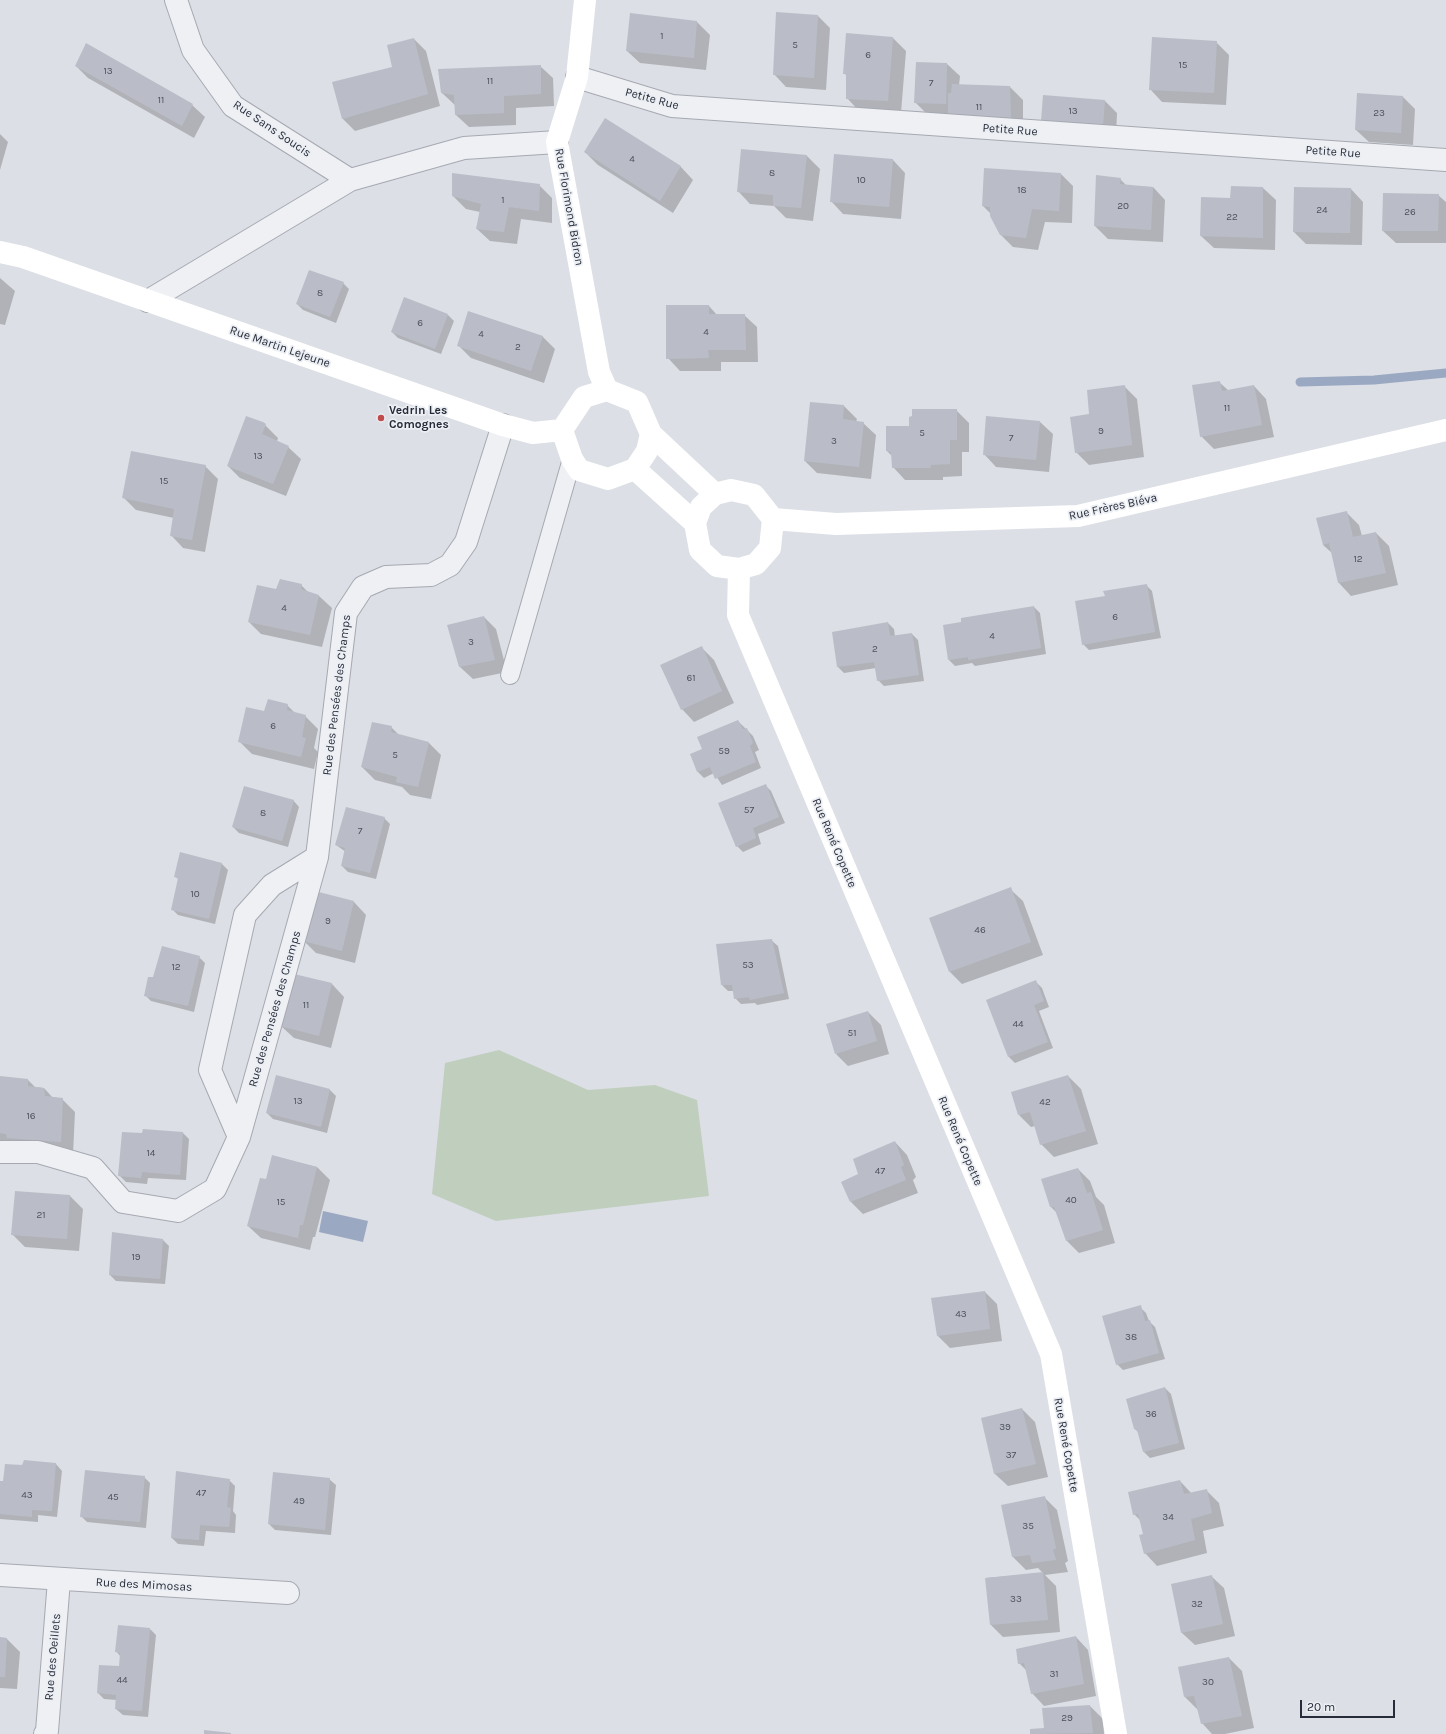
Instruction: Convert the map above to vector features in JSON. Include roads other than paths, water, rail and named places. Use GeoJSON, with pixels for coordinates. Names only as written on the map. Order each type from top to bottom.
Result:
{"type":"FeatureCollection","features":[{"type":"Feature","properties":{"kind":"street","name":"Rue Sans Soucis"},"geometry":{"type":"LineString","coordinates":[[176,0],[193,50],[233,106],[350,180]]}},
{"type":"Feature","properties":{"kind":"street","name":"Rue Florimond Bidron"},"geometry":{"type":"LineString","coordinates":[[585,0],[578,77],[557,142],[590,329],[599,372],[607,390]]}},
{"type":"Feature","properties":{"kind":"street","name":"Petite Rue"},"geometry":{"type":"LineString","coordinates":[[578,77],[672,106],[1446,160]]}},
{"type":"Feature","properties":{"kind":"street"},"geometry":{"type":"LineString","coordinates":[[148,301],[350,180],[464,148],[557,142]]}},
{"type":"Feature","properties":{"kind":"street","name":"Rue Martin Lejeune"},"geometry":{"type":"LineString","coordinates":[[0,252],[23,257],[503,425],[533,432],[562,430]]}},
{"type":"Feature","properties":{"kind":"street"},"geometry":{"type":"LineString","coordinates":[[650,434],[648,451],[635,469],[608,479],[579,470],[572,459],[562,430],[584,397],[607,390],[636,402],[650,434],[715,494]]}},
{"type":"Feature","properties":{"kind":"street","name":"Rue des Pensées des Champs"},"geometry":{"type":"LineString","coordinates":[[0,1152],[38,1152],[93,1168],[123,1202],[178,1211],[215,1189],[239,1137],[317,857],[346,613],[363,587],[386,577],[431,575],[450,565],[466,542],[503,425]]}},
{"type":"Feature","properties":{"kind":"street","name":"Rue Frères Biéva"},"geometry":{"type":"LineString","coordinates":[[773,518],[836,524],[1078,516],[1446,430]]}},
{"type":"Feature","properties":{"kind":"street"},"geometry":{"type":"LineString","coordinates":[[635,469],[695,523]]}},
{"type":"Feature","properties":{"kind":"street"},"geometry":{"type":"LineString","coordinates":[[731,490],[754,494],[773,518],[770,548],[756,564],[739,570],[718,566],[700,550],[695,523],[701,507],[715,494],[731,490]]}},
{"type":"Feature","properties":{"kind":"street","name":"Rue René Copette"},"geometry":{"type":"LineString","coordinates":[[739,570],[738,615],[1051,1354],[1116,1734]]}},
{"type":"Feature","properties":{"kind":"street"},"geometry":{"type":"LineString","coordinates":[[239,1137],[210,1070],[245,915],[272,885],[317,857]]}},
{"type":"Feature","properties":{"kind":"street","name":"Rue des Mimosas"},"geometry":{"type":"LineString","coordinates":[[0,1575],[59,1580],[288,1593]]}},
{"type":"Feature","properties":{"kind":"street","name":"Rue des Oeillets"},"geometry":{"type":"LineString","coordinates":[[45,1734],[47,1731],[59,1580]]}},
{"type":"Feature","properties":{"kind":"lane"},"geometry":{"type":"LineString","coordinates":[[510,675],[572,459]]}},
{"type":"Feature","properties":{"kind":"water"},"geometry":{"type":"Polygon","coordinates":[[[323,1211],[368,1221],[363,1242],[319,1232],[323,1211]]]}},
{"type":"Feature","properties":{"kind":"waterway"},"geometry":{"type":"LineString","coordinates":[[1300,382],[1374,380],[1446,373]]}},
{"type":"Feature","properties":{"kind":"place","name":"Vedrin Les Comognes"},"geometry":{"type":"Point","coordinates":[381,418]}}]}
